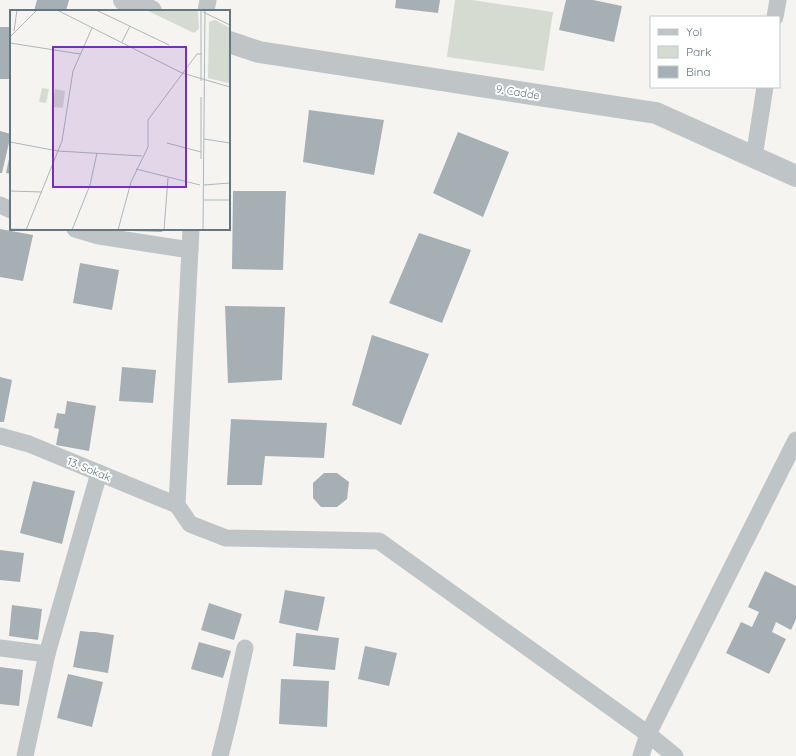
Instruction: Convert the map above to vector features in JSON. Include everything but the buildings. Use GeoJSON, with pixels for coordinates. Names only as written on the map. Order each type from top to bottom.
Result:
{"type":"FeatureCollection","features":[{"type":"Feature","properties":{"kind":"street"},"geometry":{"type":"LineString","coordinates":[[124,0],[149,10]]}},
{"type":"Feature","properties":{"kind":"street"},"geometry":{"type":"LineString","coordinates":[[206,10],[208,0]]}},
{"type":"Feature","properties":{"kind":"street"},"geometry":{"type":"LineString","coordinates":[[775,16],[778,0]]}},
{"type":"Feature","properties":{"kind":"street","name":"9. Cadde"},"geometry":{"type":"LineString","coordinates":[[230,42],[259,52],[656,113],[796,176]]}},
{"type":"Feature","properties":{"kind":"street"},"geometry":{"type":"LineString","coordinates":[[754,157],[765,88]]}},
{"type":"Feature","properties":{"kind":"street"},"geometry":{"type":"LineString","coordinates":[[0,205],[10,210]]}},
{"type":"Feature","properties":{"kind":"street"},"geometry":{"type":"LineString","coordinates":[[78,230],[99,236],[190,250]]}},
{"type":"Feature","properties":{"kind":"street"},"geometry":{"type":"LineString","coordinates":[[191,230],[177,505],[190,524],[226,538],[379,541],[648,734],[675,756]]}},
{"type":"Feature","properties":{"kind":"street","name":"13. Sokak"},"geometry":{"type":"LineString","coordinates":[[0,436],[29,444],[177,505]]}},
{"type":"Feature","properties":{"kind":"street"},"geometry":{"type":"LineString","coordinates":[[641,756],[648,734],[796,440]]}},
{"type":"Feature","properties":{"kind":"street"},"geometry":{"type":"LineString","coordinates":[[25,756],[47,654],[99,473]]}},
{"type":"Feature","properties":{"kind":"street"},"geometry":{"type":"LineString","coordinates":[[0,648],[47,654]]}},
{"type":"Feature","properties":{"kind":"street"},"geometry":{"type":"LineString","coordinates":[[220,756],[246,648]]}},
{"type":"Feature","properties":{"kind":"green space"},"geometry":{"type":"Polygon","coordinates":[[[455,0],[472,0],[553,12],[544,71],[447,57],[455,0]]]}}]}
